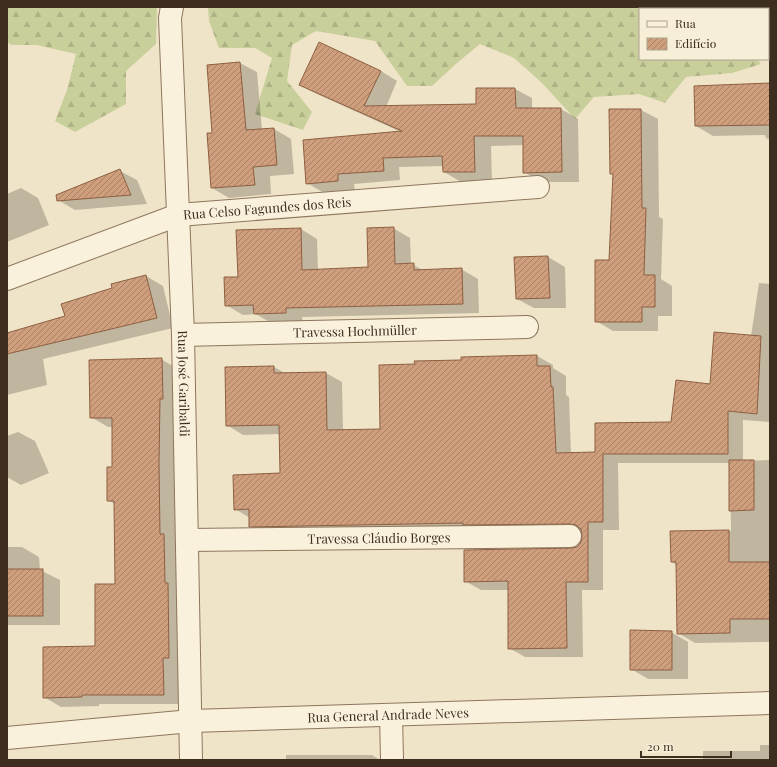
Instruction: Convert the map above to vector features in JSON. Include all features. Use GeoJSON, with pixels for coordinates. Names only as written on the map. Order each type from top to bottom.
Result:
{"type":"FeatureCollection","features":[{"type":"Feature","properties":{"kind":"street","name":"Rua José Garibaldi"},"geometry":{"type":"LineString","coordinates":[[172,7],[170,18],[183,335],[191,760]]}},
{"type":"Feature","properties":{"kind":"street","name":"Rua Celso Fagundes dos Reis"},"geometry":{"type":"LineString","coordinates":[[7,279],[178,215],[538,187]]}},
{"type":"Feature","properties":{"kind":"street","name":"Travessa Hochmüller"},"geometry":{"type":"LineString","coordinates":[[183,335],[527,327]]}},
{"type":"Feature","properties":{"kind":"street","name":"Travessa Cláudio Borges"},"geometry":{"type":"LineString","coordinates":[[187,540],[570,536]]}},
{"type":"Feature","properties":{"kind":"street","name":"Rua General Andrade Neves"},"geometry":{"type":"LineString","coordinates":[[7,738],[191,720],[770,703]]}},
{"type":"Feature","properties":{"kind":"street"},"geometry":{"type":"LineString","coordinates":[[391,714],[392,760]]}},
{"type":"Feature","properties":{"kind":"green space"},"geometry":{"type":"Polygon","coordinates":[[[7,7],[157,7],[156,44],[126,71],[126,104],[75,132],[55,121],[67,90],[76,54],[37,45],[11,45],[7,42],[7,7]]]}},
{"type":"Feature","properties":{"kind":"green space"},"geometry":{"type":"Polygon","coordinates":[[[208,7],[727,7],[639,8],[639,60],[758,60],[761,64],[732,73],[686,77],[665,103],[639,94],[594,97],[575,119],[542,83],[514,58],[480,44],[432,86],[407,86],[375,41],[316,31],[292,45],[287,81],[312,112],[303,130],[255,114],[272,58],[255,48],[219,48],[209,21],[208,7]]]}},
{"type":"Feature","properties":{"kind":"building"},"geometry":{"type":"Polygon","coordinates":[[[319,42],[381,71],[364,106],[476,104],[476,88],[515,88],[516,108],[561,108],[562,172],[523,173],[523,136],[474,136],[475,172],[443,172],[442,156],[383,158],[384,171],[338,174],[338,181],[306,184],[303,140],[402,131],[299,85],[319,42]]]}},
{"type":"Feature","properties":{"kind":"building"},"geometry":{"type":"Polygon","coordinates":[[[240,62],[246,130],[274,128],[277,165],[253,167],[255,185],[211,188],[207,133],[212,133],[207,65],[240,62]]]}},
{"type":"Feature","properties":{"kind":"building"},"geometry":{"type":"Polygon","coordinates":[[[770,83],[770,125],[695,126],[694,86],[770,83]]]}},
{"type":"Feature","properties":{"kind":"building"},"geometry":{"type":"Polygon","coordinates":[[[609,109],[641,109],[642,208],[646,208],[644,275],[655,275],[655,307],[642,307],[642,322],[595,322],[595,260],[609,260],[613,174],[610,174],[609,109]]]}},
{"type":"Feature","properties":{"kind":"building"},"geometry":{"type":"Polygon","coordinates":[[[120,169],[131,195],[57,201],[56,195],[120,169]]]}},
{"type":"Feature","properties":{"kind":"building"},"geometry":{"type":"Polygon","coordinates":[[[394,227],[395,264],[414,263],[414,270],[462,268],[463,304],[286,308],[286,313],[254,314],[253,305],[225,306],[224,277],[238,277],[236,230],[301,228],[302,270],[368,267],[367,228],[394,227]]]}},
{"type":"Feature","properties":{"kind":"building"},"geometry":{"type":"Polygon","coordinates":[[[548,256],[550,298],[516,299],[514,257],[548,256]]]}},
{"type":"Feature","properties":{"kind":"building"},"geometry":{"type":"Polygon","coordinates":[[[146,275],[157,318],[7,354],[7,333],[65,316],[61,304],[112,288],[111,284],[146,275]]]}},
{"type":"Feature","properties":{"kind":"building"},"geometry":{"type":"Polygon","coordinates":[[[714,332],[761,336],[757,414],[728,411],[728,454],[603,454],[603,522],[588,522],[588,582],[566,582],[567,648],[508,649],[508,581],[464,582],[464,550],[577,547],[581,542],[582,536],[581,529],[576,525],[463,525],[463,523],[249,527],[249,509],[234,510],[233,475],[280,473],[279,425],[226,426],[225,367],[274,366],[274,373],[326,372],[327,430],[380,429],[379,365],[415,364],[414,361],[461,360],[461,357],[537,355],[537,366],[550,366],[551,387],[553,387],[556,453],[595,452],[595,423],[671,422],[676,380],[710,384],[714,332]]]}},
{"type":"Feature","properties":{"kind":"building"},"geometry":{"type":"Polygon","coordinates":[[[162,358],[163,399],[160,399],[159,462],[160,534],[164,534],[165,583],[168,583],[169,658],[163,658],[164,695],[82,695],[82,697],[43,698],[43,647],[95,646],[95,584],[115,584],[114,501],[107,501],[107,467],[112,467],[112,418],[90,418],[89,360],[162,358]]]}},
{"type":"Feature","properties":{"kind":"building"},"geometry":{"type":"Polygon","coordinates":[[[729,460],[754,460],[754,510],[729,511],[729,460]]]}},
{"type":"Feature","properties":{"kind":"building"},"geometry":{"type":"Polygon","coordinates":[[[729,530],[729,562],[770,562],[770,619],[730,619],[730,633],[677,634],[676,562],[671,562],[670,531],[729,530]]]}},
{"type":"Feature","properties":{"kind":"building"},"geometry":{"type":"Polygon","coordinates":[[[7,569],[43,569],[43,616],[7,616],[7,569]]]}},
{"type":"Feature","properties":{"kind":"building"},"geometry":{"type":"Polygon","coordinates":[[[630,630],[672,631],[672,670],[630,670],[630,630]]]}}]}
